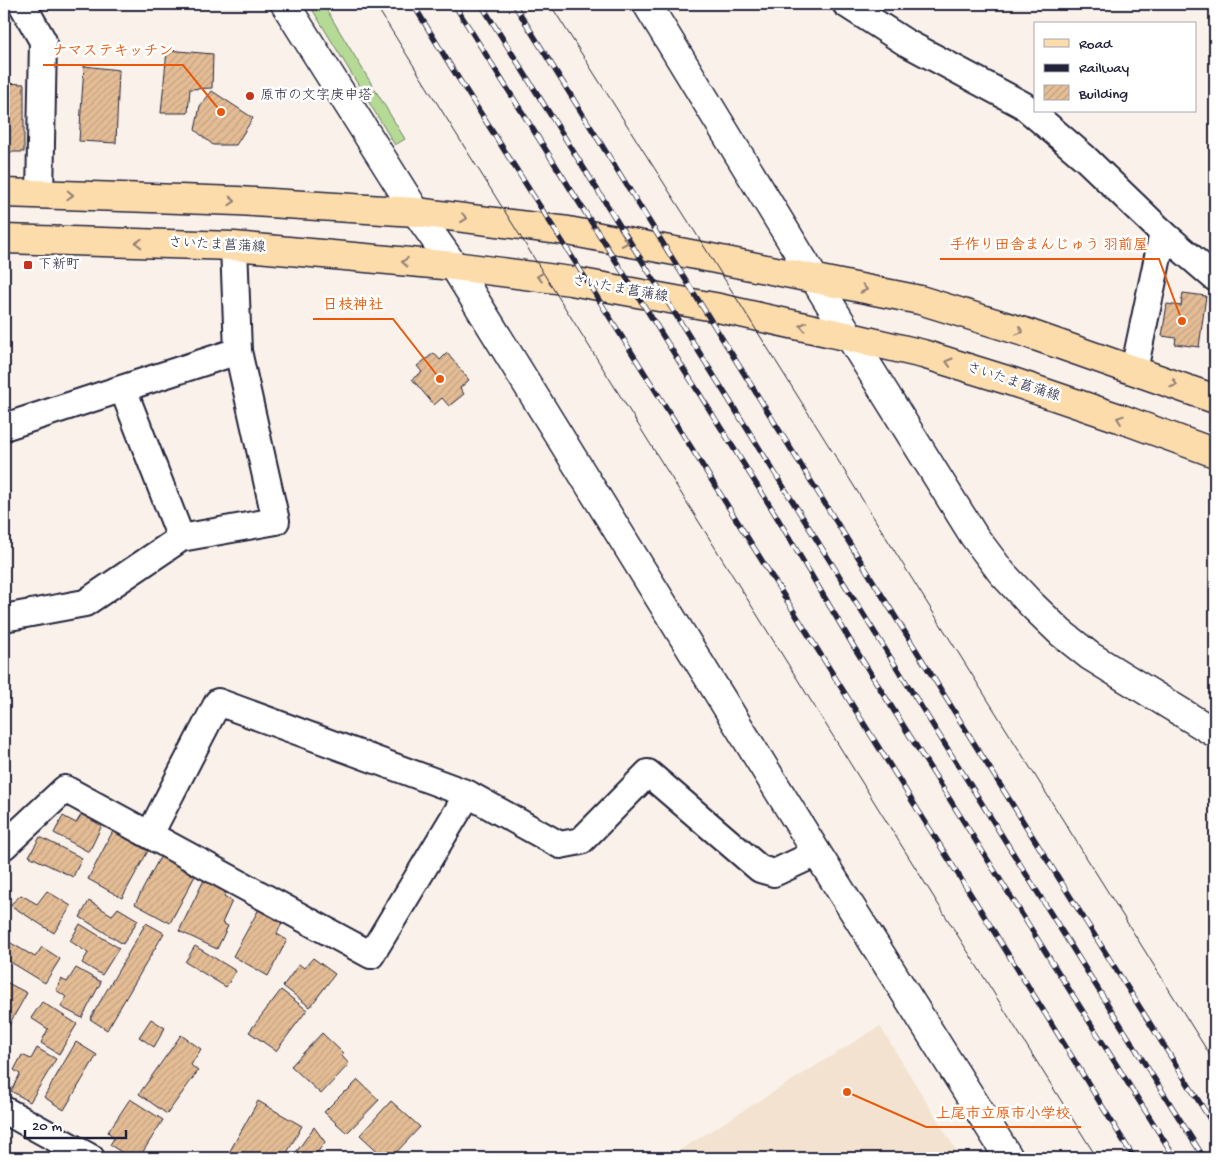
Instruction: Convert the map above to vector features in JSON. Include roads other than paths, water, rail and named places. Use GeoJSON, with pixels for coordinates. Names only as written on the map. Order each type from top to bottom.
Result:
{"type":"FeatureCollection","features":[{"type":"Feature","properties":{"kind":"main road"},"geometry":{"type":"LineString","coordinates":[[4,193],[238,201],[416,212],[568,231],[920,300],[1024,332],[1215,399]]}},
{"type":"Feature","properties":{"kind":"main road","name":"さいたま菖蒲線"},"geometry":{"type":"LineString","coordinates":[[4,239],[234,246],[454,266],[571,281],[714,307],[923,354],[1122,419],[1215,453]]}},
{"type":"Feature","properties":{"kind":"street"},"geometry":{"type":"LineString","coordinates":[[22,4],[43,40],[40,194]]}},
{"type":"Feature","properties":{"kind":"street"},"geometry":{"type":"LineString","coordinates":[[285,4],[416,212],[454,266],[817,853],[1009,1158]]}},
{"type":"Feature","properties":{"kind":"street"},"geometry":{"type":"LineString","coordinates":[[647,4],[850,337],[974,536],[1002,574],[1061,634],[1090,656],[1215,732]]}},
{"type":"Feature","properties":{"kind":"street"},"geometry":{"type":"LineString","coordinates":[[846,4],[905,42],[1022,105],[1084,158],[1162,233],[1215,278]]}},
{"type":"Feature","properties":{"kind":"street"},"geometry":{"type":"LineString","coordinates":[[1134,370],[1162,233]]}},
{"type":"Feature","properties":{"kind":"street"},"geometry":{"type":"LineString","coordinates":[[4,618],[85,603],[181,538],[276,521],[238,351],[234,246]]}},
{"type":"Feature","properties":{"kind":"street"},"geometry":{"type":"LineString","coordinates":[[4,427],[238,351]]}},
{"type":"Feature","properties":{"kind":"street"},"geometry":{"type":"LineString","coordinates":[[123,389],[181,538]]}},
{"type":"Feature","properties":{"kind":"street"},"geometry":{"type":"LineString","coordinates":[[150,834],[218,702],[468,794],[560,844],[581,841],[648,773],[760,869],[774,873],[817,853]]}},
{"type":"Feature","properties":{"kind":"street"},"geometry":{"type":"LineString","coordinates":[[4,846],[65,788],[371,955],[468,794]]}},
{"type":"Feature","properties":{"kind":"street"},"geometry":{"type":"LineString","coordinates":[[4,1110],[91,1158]]}},
{"type":"Feature","properties":{"kind":"tram line"},"geometry":{"type":"LineString","coordinates":[[375,4],[1097,1158]]}},
{"type":"Feature","properties":{"kind":"tram line"},"geometry":{"type":"LineString","coordinates":[[550,4],[695,232],[1215,1063]]}},
{"type":"Feature","properties":{"kind":"railway"},"geometry":{"type":"LineString","coordinates":[[413,4],[1134,1158]]}},
{"type":"Feature","properties":{"kind":"railway"},"geometry":{"type":"LineString","coordinates":[[454,4],[772,509],[854,647],[1175,1158]]}},
{"type":"Feature","properties":{"kind":"railway"},"geometry":{"type":"LineString","coordinates":[[481,4],[1204,1158]]}},
{"type":"Feature","properties":{"kind":"railway"},"geometry":{"type":"LineString","coordinates":[[514,4],[1215,1127]]}},
{"type":"Feature","properties":{"kind":"place","name":"原市の文字庚申塔"},"geometry":{"type":"Point","coordinates":[250,96]}},
{"type":"Feature","properties":{"kind":"place","name":"ナマステキッチン"},"geometry":{"type":"Point","coordinates":[221,112]}},
{"type":"Feature","properties":{"kind":"place","name":"下新町"},"geometry":{"type":"Point","coordinates":[28,265]}},
{"type":"Feature","properties":{"kind":"place","name":"手作り田舎まんじゅう 羽前屋"},"geometry":{"type":"Point","coordinates":[1182,321]}},
{"type":"Feature","properties":{"kind":"place","name":"日枝神社"},"geometry":{"type":"Point","coordinates":[440,379]}},
{"type":"Feature","properties":{"kind":"place","name":"上尾市立原市小学校"},"geometry":{"type":"Point","coordinates":[847,1092]}}]}
